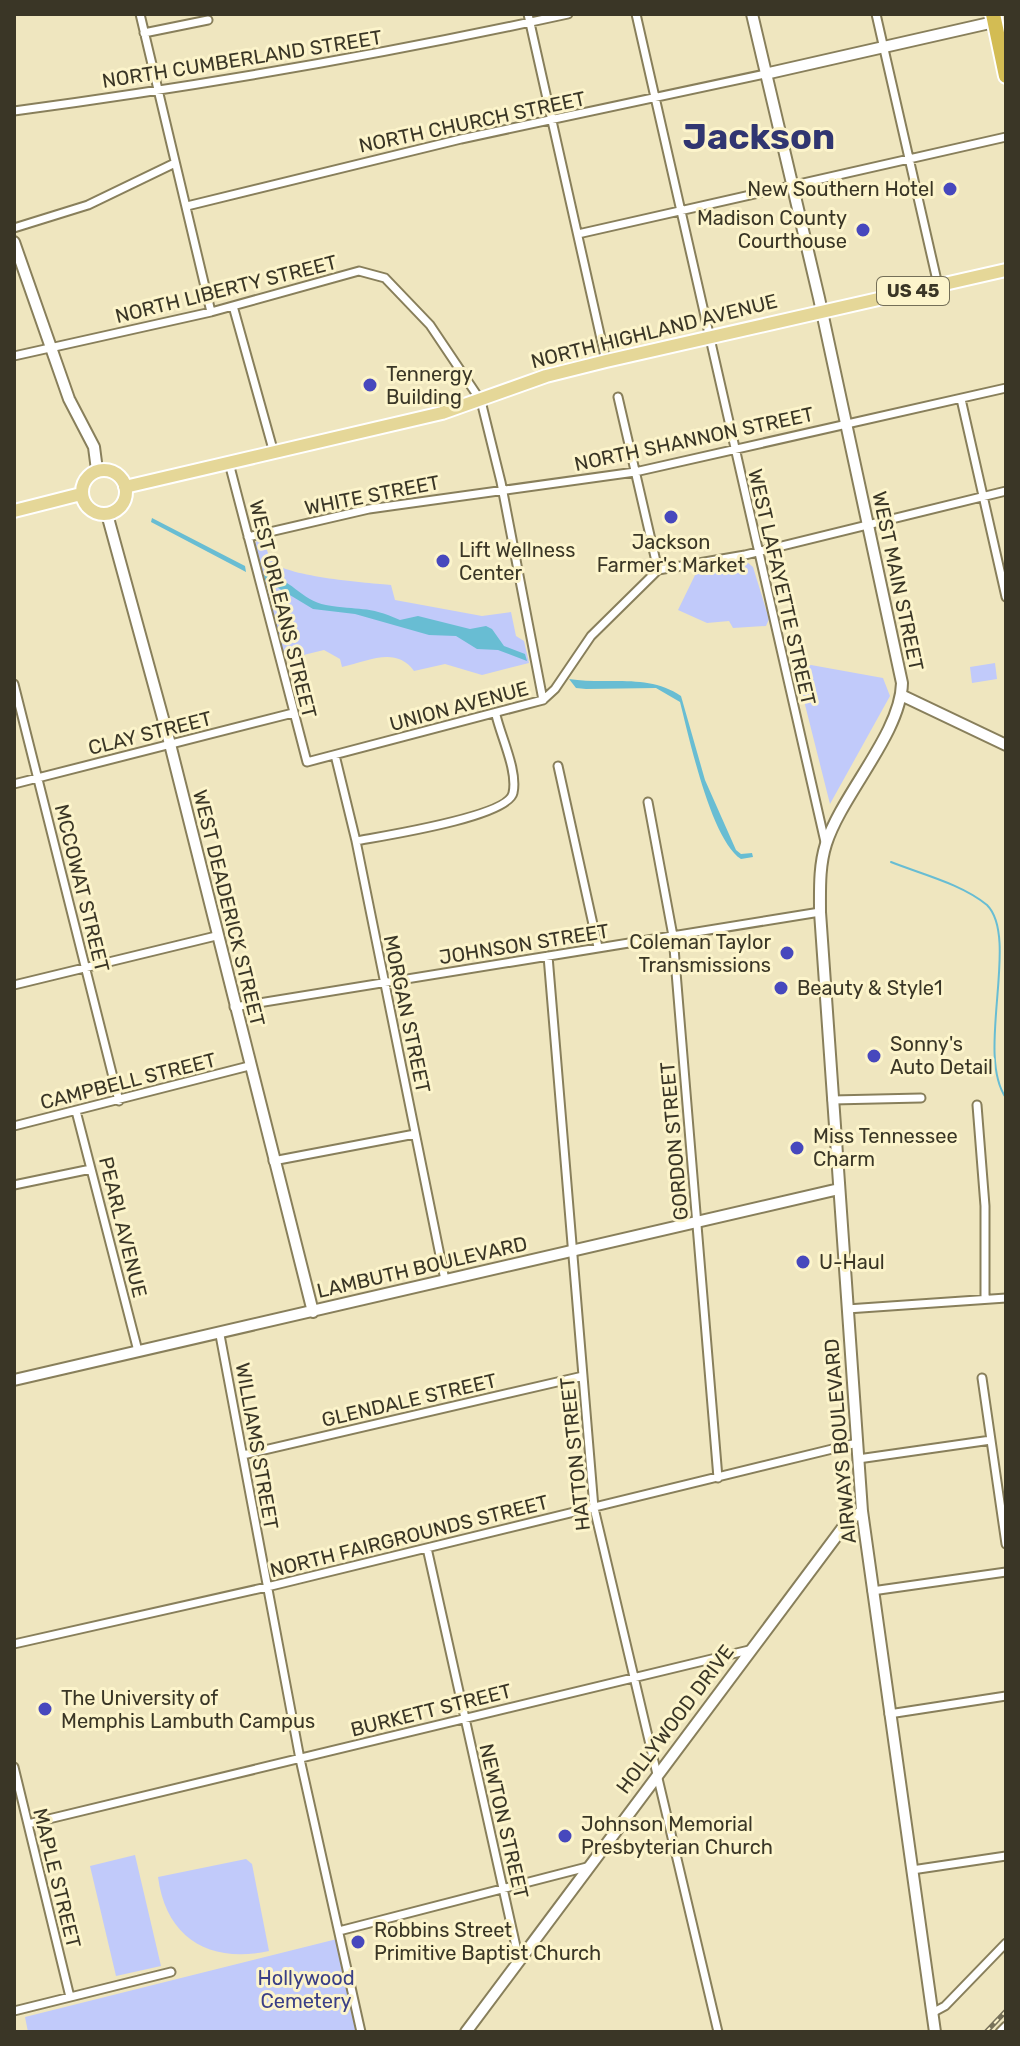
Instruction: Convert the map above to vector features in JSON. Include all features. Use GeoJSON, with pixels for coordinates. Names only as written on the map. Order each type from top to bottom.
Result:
{"type":"FeatureCollection","features":[{"type":"Feature","properties":{"kind":"highway"},"geometry":{"type":"LineString","coordinates":[[998,19],[1006,76]]}},
{"type":"Feature","properties":{"kind":"main road","name":"US 45"},"geometry":{"type":"LineString","coordinates":[[820,311],[1006,270]]}},
{"type":"Feature","properties":{"kind":"main road","name":"NORTH HIGHLAND AVENUE"},"geometry":{"type":"LineString","coordinates":[[125,487],[481,401],[546,376],[820,311]]}},
{"type":"Feature","properties":{"kind":"main road"},"geometry":{"type":"LineString","coordinates":[[97,470],[118,474],[125,487],[120,507],[107,514],[88,507],[81,494],[85,479],[97,470]]}},
{"type":"Feature","properties":{"kind":"main road"},"geometry":{"type":"LineString","coordinates":[[14,511],[81,494]]}},
{"type":"Feature","properties":{"kind":"street"},"geometry":{"type":"LineString","coordinates":[[140,14],[211,312]]}},
{"type":"Feature","properties":{"kind":"street","name":"NORTH CUMBERLAND STREET"},"geometry":{"type":"LineString","coordinates":[[14,111],[159,91],[359,57],[529,17],[568,14]]}},
{"type":"Feature","properties":{"kind":"street","name":"WEST LAFAYETTE STREET"},"geometry":{"type":"LineString","coordinates":[[636,14],[733,449],[826,844]]}},
{"type":"Feature","properties":{"kind":"street","name":"WEST MAIN STREET"},"geometry":{"type":"LineString","coordinates":[[752,14],[898,655],[901,695],[826,844]]}},
{"type":"Feature","properties":{"kind":"street"},"geometry":{"type":"LineString","coordinates":[[876,14],[938,285]]}},
{"type":"Feature","properties":{"kind":"street"},"geometry":{"type":"LineString","coordinates":[[529,17],[606,361]]}},
{"type":"Feature","properties":{"kind":"street"},"geometry":{"type":"LineString","coordinates":[[765,74],[998,19]]}},
{"type":"Feature","properties":{"kind":"street"},"geometry":{"type":"LineString","coordinates":[[144,33],[208,20]]}},
{"type":"Feature","properties":{"kind":"street","name":"NORTH CHURCH STREET"},"geometry":{"type":"LineString","coordinates":[[187,206],[552,120],[765,74]]}},
{"type":"Feature","properties":{"kind":"street"},"geometry":{"type":"LineString","coordinates":[[578,234],[1006,137]]}},
{"type":"Feature","properties":{"kind":"street"},"geometry":{"type":"LineString","coordinates":[[14,228],[79,209],[175,163]]}},
{"type":"Feature","properties":{"kind":"street"},"geometry":{"type":"LineString","coordinates":[[14,242],[69,399],[94,447],[97,470]]}},
{"type":"Feature","properties":{"kind":"street","name":"NORTH LIBERTY STREET"},"geometry":{"type":"LineString","coordinates":[[14,356],[211,312],[359,271],[385,278],[430,325],[481,401]]}},
{"type":"Feature","properties":{"kind":"street"},"geometry":{"type":"LineString","coordinates":[[233,306],[274,453]]}},
{"type":"Feature","properties":{"kind":"street","name":"NORTH SHANNON STREET"},"geometry":{"type":"LineString","coordinates":[[503,491],[635,472],[1006,388]]}},
{"type":"Feature","properties":{"kind":"street"},"geometry":{"type":"LineString","coordinates":[[618,397],[658,570],[757,552],[1006,491]]}},
{"type":"Feature","properties":{"kind":"street"},"geometry":{"type":"LineString","coordinates":[[961,399],[1006,597]]}},
{"type":"Feature","properties":{"kind":"street"},"geometry":{"type":"LineString","coordinates":[[481,401],[503,491],[543,700]]}},
{"type":"Feature","properties":{"kind":"street","name":"WEST ORLEANS STREET"},"geometry":{"type":"LineString","coordinates":[[229,463],[307,762]]}},
{"type":"Feature","properties":{"kind":"street","name":"WHITE STREET"},"geometry":{"type":"LineString","coordinates":[[248,537],[369,509],[503,491]]}},
{"type":"Feature","properties":{"kind":"street","name":"WEST DEADERICK STREET"},"geometry":{"type":"LineString","coordinates":[[107,514],[170,744],[313,1312]]}},
{"type":"Feature","properties":{"kind":"street","name":"UNION AVENUE"},"geometry":{"type":"LineString","coordinates":[[307,762],[496,715],[543,700],[591,636],[658,570]]}},
{"type":"Feature","properties":{"kind":"street","name":"MCCOWAT STREET"},"geometry":{"type":"LineString","coordinates":[[14,687],[119,1101]]}},
{"type":"Feature","properties":{"kind":"street"},"geometry":{"type":"LineString","coordinates":[[901,695],[1006,745]]}},
{"type":"Feature","properties":{"kind":"street","name":"CLAY STREET"},"geometry":{"type":"LineString","coordinates":[[14,784],[293,713]]}},
{"type":"Feature","properties":{"kind":"street"},"geometry":{"type":"LineString","coordinates":[[356,841],[476,815],[507,804],[512,799],[513,782],[496,715]]}},
{"type":"Feature","properties":{"kind":"street","name":"MORGAN STREET"},"geometry":{"type":"LineString","coordinates":[[335,755],[356,841],[445,1280]]}},
{"type":"Feature","properties":{"kind":"street"},"geometry":{"type":"LineString","coordinates":[[558,766],[598,947]]}},
{"type":"Feature","properties":{"kind":"street","name":"GORDON STREET"},"geometry":{"type":"LineString","coordinates":[[648,802],[673,936],[718,1478]]}},
{"type":"Feature","properties":{"kind":"street","name":"AIRWAYS BOULEVARD"},"geometry":{"type":"LineString","coordinates":[[826,844],[820,912],[862,1511],[934,2032]]}},
{"type":"Feature","properties":{"kind":"street","name":"JOHNSON STREET"},"geometry":{"type":"LineString","coordinates":[[234,1007],[820,912]]}},
{"type":"Feature","properties":{"kind":"street"},"geometry":{"type":"LineString","coordinates":[[14,985],[216,936]]}},
{"type":"Feature","properties":{"kind":"street","name":"HATTON STREET"},"geometry":{"type":"LineString","coordinates":[[548,956],[594,1508],[718,2032]]}},
{"type":"Feature","properties":{"kind":"street","name":"CAMPBELL STREET"},"geometry":{"type":"LineString","coordinates":[[14,1126],[249,1066]]}},
{"type":"Feature","properties":{"kind":"street"},"geometry":{"type":"LineString","coordinates":[[832,1100],[921,1098]]}},
{"type":"Feature","properties":{"kind":"street"},"geometry":{"type":"LineString","coordinates":[[977,1105],[985,1206],[985,1299]]}},
{"type":"Feature","properties":{"kind":"street","name":"PEARL AVENUE"},"geometry":{"type":"LineString","coordinates":[[76,1111],[138,1351]]}},
{"type":"Feature","properties":{"kind":"street"},"geometry":{"type":"LineString","coordinates":[[273,1161],[415,1134]]}},
{"type":"Feature","properties":{"kind":"street"},"geometry":{"type":"LineString","coordinates":[[14,1185],[91,1169]]}},
{"type":"Feature","properties":{"kind":"street","name":"LAMBUTH BOULEVARD"},"geometry":{"type":"LineString","coordinates":[[14,1380],[220,1335],[839,1189]]}},
{"type":"Feature","properties":{"kind":"street"},"geometry":{"type":"LineString","coordinates":[[847,1309],[1006,1298]]}},
{"type":"Feature","properties":{"kind":"street","name":"WILLIAMS STREET"},"geometry":{"type":"LineString","coordinates":[[220,1335],[300,1759],[361,2032]]}},
{"type":"Feature","properties":{"kind":"street","name":"GLENDALE STREET"},"geometry":{"type":"LineString","coordinates":[[243,1455],[583,1376]]}},
{"type":"Feature","properties":{"kind":"street"},"geometry":{"type":"LineString","coordinates":[[982,1378],[1006,1544]]}},
{"type":"Feature","properties":{"kind":"street"},"geometry":{"type":"LineString","coordinates":[[858,1459],[991,1440]]}},
{"type":"Feature","properties":{"kind":"street","name":"NORTH FAIRGROUNDS STREET"},"geometry":{"type":"LineString","coordinates":[[14,1644],[267,1587],[857,1443]]}},
{"type":"Feature","properties":{"kind":"street"},"geometry":{"type":"LineString","coordinates":[[997,1477],[1006,1476]]}},
{"type":"Feature","properties":{"kind":"street","name":"HOLLYWOOD DRIVE"},"geometry":{"type":"LineString","coordinates":[[466,2032],[749,1650],[847,1522],[862,1511]]}},
{"type":"Feature","properties":{"kind":"street","name":"NEWTON STREET"},"geometry":{"type":"LineString","coordinates":[[427,1548],[519,1960]]}},
{"type":"Feature","properties":{"kind":"street"},"geometry":{"type":"LineString","coordinates":[[872,1591],[1006,1572]]}},
{"type":"Feature","properties":{"kind":"street","name":"BURKETT STREET"},"geometry":{"type":"LineString","coordinates":[[28,1824],[749,1650]]}},
{"type":"Feature","properties":{"kind":"street"},"geometry":{"type":"LineString","coordinates":[[889,1714],[1006,1696]]}},
{"type":"Feature","properties":{"kind":"street","name":"MAPLE STREET"},"geometry":{"type":"LineString","coordinates":[[14,1767],[70,1997]]}},
{"type":"Feature","properties":{"kind":"street"},"geometry":{"type":"LineString","coordinates":[[912,1870],[1006,1856]]}},
{"type":"Feature","properties":{"kind":"street"},"geometry":{"type":"LineString","coordinates":[[339,1931],[587,1867]]}},
{"type":"Feature","properties":{"kind":"street"},"geometry":{"type":"LineString","coordinates":[[932,2013],[945,2006],[1006,1943]]}},
{"type":"Feature","properties":{"kind":"street"},"geometry":{"type":"LineString","coordinates":[[14,2011],[171,1972]]}},
{"type":"Feature","properties":{"kind":"street"},"geometry":{"type":"LineString","coordinates":[[1000,2032],[1006,2026]]}},
{"type":"Feature","properties":{"kind":"green space"},"geometry":{"type":"Polygon","coordinates":[[[264,538],[273,562],[295,572],[391,585],[395,600],[482,616],[511,612],[516,636],[524,641],[529,663],[482,675],[445,664],[414,671],[407,663],[390,657],[342,667],[340,659],[324,650],[283,660],[254,547],[257,540],[264,538]]]}},
{"type":"Feature","properties":{"kind":"green space"},"geometry":{"type":"Polygon","coordinates":[[[747,562],[753,567],[769,619],[766,626],[733,628],[729,621],[707,623],[678,610],[696,573],[747,562]]]}},
{"type":"Feature","properties":{"kind":"green space"},"geometry":{"type":"Polygon","coordinates":[[[995,663],[997,679],[972,683],[970,667],[995,663]]]}},
{"type":"Feature","properties":{"kind":"green space"},"geometry":{"type":"Polygon","coordinates":[[[811,665],[883,678],[890,696],[830,804],[796,669],[811,665]]]}},
{"type":"Feature","properties":{"kind":"green space"},"geometry":{"type":"Polygon","coordinates":[[[135,1855],[161,1966],[116,1976],[90,1866],[135,1855]]]}},
{"type":"Feature","properties":{"kind":"green space"},"geometry":{"type":"Polygon","coordinates":[[[246,1859],[252,1864],[269,1951],[228,1954],[210,1950],[181,1931],[171,1917],[158,1877],[246,1859]]]}},
{"type":"Feature","properties":{"kind":"green space","name":"Hollywood Cemetery"},"geometry":{"type":"Polygon","coordinates":[[[337,1939],[356,2032],[28,2032],[25,2017],[337,1939]]]}},
{"type":"Feature","properties":{"kind":"shaded area"},"geometry":{"type":"Polygon","coordinates":[[[152,518],[245,566],[246,572],[151,522],[152,518]]]}},
{"type":"Feature","properties":{"kind":"shaded area"},"geometry":{"type":"Polygon","coordinates":[[[264,575],[281,580],[317,603],[371,610],[400,620],[418,616],[470,629],[486,626],[492,629],[504,646],[525,654],[527,661],[498,650],[477,649],[456,636],[429,635],[355,614],[313,609],[265,580],[264,575]]]}},
{"type":"Feature","properties":{"kind":"shaded area"},"geometry":{"type":"Polygon","coordinates":[[[569,679],[655,684],[681,696],[705,780],[736,850],[741,854],[752,853],[753,857],[741,859],[720,831],[695,762],[680,702],[656,688],[576,688],[569,679]]]}},
{"type":"Feature","properties":{"kind":"waterway"},"geometry":{"type":"LineString","coordinates":[[891,862],[966,891],[987,905],[996,921],[1000,943],[995,1054],[998,1078],[1006,1098]]}},
{"type":"Feature","properties":{"kind":"railway"},"geometry":{"type":"LineString","coordinates":[[986,2032],[1006,2011]]}},
{"type":"Feature","properties":{"kind":"place","name":"New Southern Hotel"},"geometry":{"type":"Point","coordinates":[950,189]}},
{"type":"Feature","properties":{"kind":"place","name":"Madison County Courthouse"},"geometry":{"type":"Point","coordinates":[863,230]}},
{"type":"Feature","properties":{"kind":"place","name":"Tennergy Building"},"geometry":{"type":"Point","coordinates":[370,385]}},
{"type":"Feature","properties":{"kind":"place","name":"Jackson Farmer's Market"},"geometry":{"type":"Point","coordinates":[671,517]}},
{"type":"Feature","properties":{"kind":"place","name":"Lift Wellness Center"},"geometry":{"type":"Point","coordinates":[443,561]}},
{"type":"Feature","properties":{"kind":"place","name":"Coleman Taylor Transmissions"},"geometry":{"type":"Point","coordinates":[787,953]}},
{"type":"Feature","properties":{"kind":"place","name":"Beauty & Style1"},"geometry":{"type":"Point","coordinates":[781,988]}},
{"type":"Feature","properties":{"kind":"place","name":"Sonny's Auto Detail"},"geometry":{"type":"Point","coordinates":[874,1056]}},
{"type":"Feature","properties":{"kind":"place","name":"Miss Tennessee Charm"},"geometry":{"type":"Point","coordinates":[797,1148]}},
{"type":"Feature","properties":{"kind":"place","name":"U-Haul"},"geometry":{"type":"Point","coordinates":[803,1262]}},
{"type":"Feature","properties":{"kind":"place","name":"The University of Memphis Lambuth Campus"},"geometry":{"type":"Point","coordinates":[45,1709]}},
{"type":"Feature","properties":{"kind":"place","name":"Johnson Memorial Presbyterian Church"},"geometry":{"type":"Point","coordinates":[565,1836]}},
{"type":"Feature","properties":{"kind":"place","name":"Robbins Street Primitive Baptist Church"},"geometry":{"type":"Point","coordinates":[358,1942]}},
{"type":"Feature","properties":{"kind":"district","name":"Jackson"},"geometry":{"type":"Point","coordinates":[759,136]}}]}
